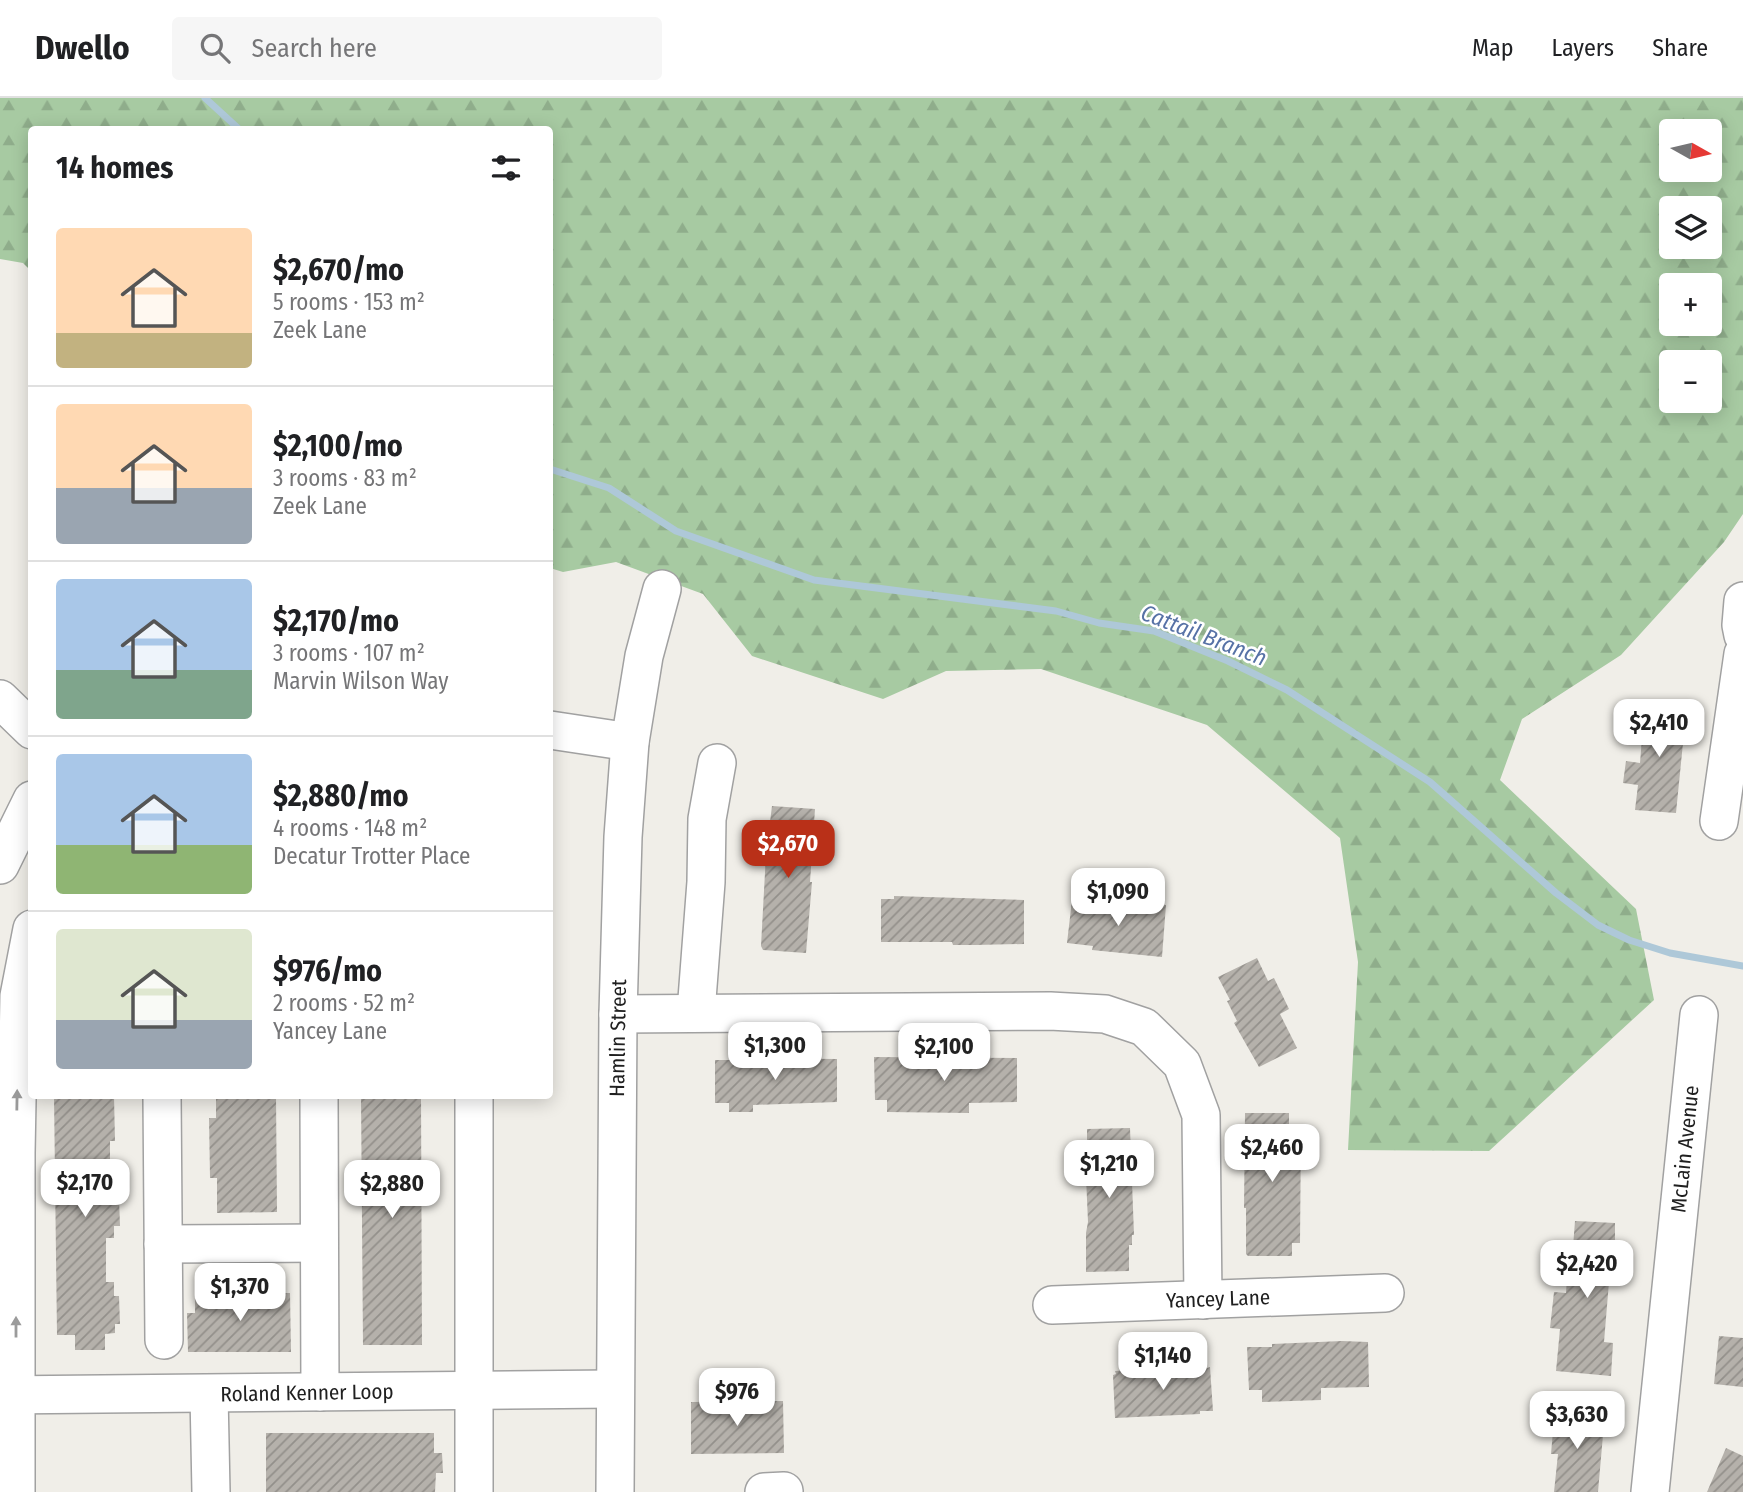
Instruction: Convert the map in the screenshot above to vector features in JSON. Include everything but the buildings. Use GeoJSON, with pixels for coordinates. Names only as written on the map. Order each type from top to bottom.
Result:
{"type":"FeatureCollection","features":[{"type":"Feature","properties":{"kind":"street","name":"Hamlin Street"},"geometry":{"type":"LineString","coordinates":[[615,1492],[618,1014],[623,837],[630,742],[645,656],[662,589]]}},
{"type":"Feature","properties":{"kind":"street"},"geometry":{"type":"LineString","coordinates":[[1743,601],[1743,635]]}},
{"type":"Feature","properties":{"kind":"street"},"geometry":{"type":"LineString","coordinates":[[1719,821],[1743,654]]}},
{"type":"Feature","properties":{"kind":"street"},"geometry":{"type":"LineString","coordinates":[[0,699],[28,726]]}},
{"type":"Feature","properties":{"kind":"street"},"geometry":{"type":"LineString","coordinates":[[553,730],[630,742]]}},
{"type":"Feature","properties":{"kind":"street"},"geometry":{"type":"LineString","coordinates":[[696,1012],[706,882],[707,819],[717,763]]}},
{"type":"Feature","properties":{"kind":"street"},"geometry":{"type":"LineString","coordinates":[[0,865],[28,808]]}},
{"type":"Feature","properties":{"kind":"street"},"geometry":{"type":"LineString","coordinates":[[10,1475],[8,1153],[19,996],[28,950]]}},
{"type":"Feature","properties":{"kind":"street"},"geometry":{"type":"LineString","coordinates":[[618,1014],[1050,1011],[1105,1014],[1144,1027],[1182,1064],[1201,1115],[1203,1300]]}},
{"type":"Feature","properties":{"kind":"street","name":"McLain Avenue"},"geometry":{"type":"LineString","coordinates":[[1650,1492],[1699,1015]]}},
{"type":"Feature","properties":{"kind":"street"},"geometry":{"type":"LineString","coordinates":[[162,1099],[164,1340]]}},
{"type":"Feature","properties":{"kind":"street"},"geometry":{"type":"LineString","coordinates":[[319,1099],[320,1392]]}},
{"type":"Feature","properties":{"kind":"street"},"geometry":{"type":"LineString","coordinates":[[474,1099],[474,1492]]}},
{"type":"Feature","properties":{"kind":"street"},"geometry":{"type":"LineString","coordinates":[[163,1244],[319,1243]]}},
{"type":"Feature","properties":{"kind":"street","name":"Yancey Lane"},"geometry":{"type":"LineString","coordinates":[[1052,1305],[1385,1293]]}},
{"type":"Feature","properties":{"kind":"street","name":"Roland Kenner Loop"},"geometry":{"type":"LineString","coordinates":[[8,1396],[614,1389]]}},
{"type":"Feature","properties":{"kind":"street"},"geometry":{"type":"LineString","coordinates":[[209,1394],[211,1492]]}},
{"type":"Feature","properties":{"kind":"street"},"geometry":{"type":"LineString","coordinates":[[764,1492],[784,1491]]}},
{"type":"Feature","properties":{"kind":"green space"},"geometry":{"type":"Polygon","coordinates":[[[0,98],[1743,98],[1743,514],[1724,542],[1621,655],[1522,719],[1500,780],[1636,909],[1654,1000],[1489,1151],[1348,1150],[1358,962],[1340,838],[1207,725],[1041,669],[946,671],[883,699],[752,656],[703,594],[616,562],[563,572],[553,569],[553,126],[28,126],[28,268],[23,263],[0,259],[0,98]]]}},
{"type":"Feature","properties":{"kind":"waterway","name":"Cattail Branch"},"geometry":{"type":"LineString","coordinates":[[205,98],[236,126]]}},
{"type":"Feature","properties":{"kind":"waterway","name":"Cattail Branch"},"geometry":{"type":"LineString","coordinates":[[553,470],[609,488],[676,531],[814,580],[1056,611],[1099,623],[1154,631],[1228,661],[1287,690],[1430,782],[1556,893],[1598,925],[1629,940],[1670,953],[1743,966]]}}]}
